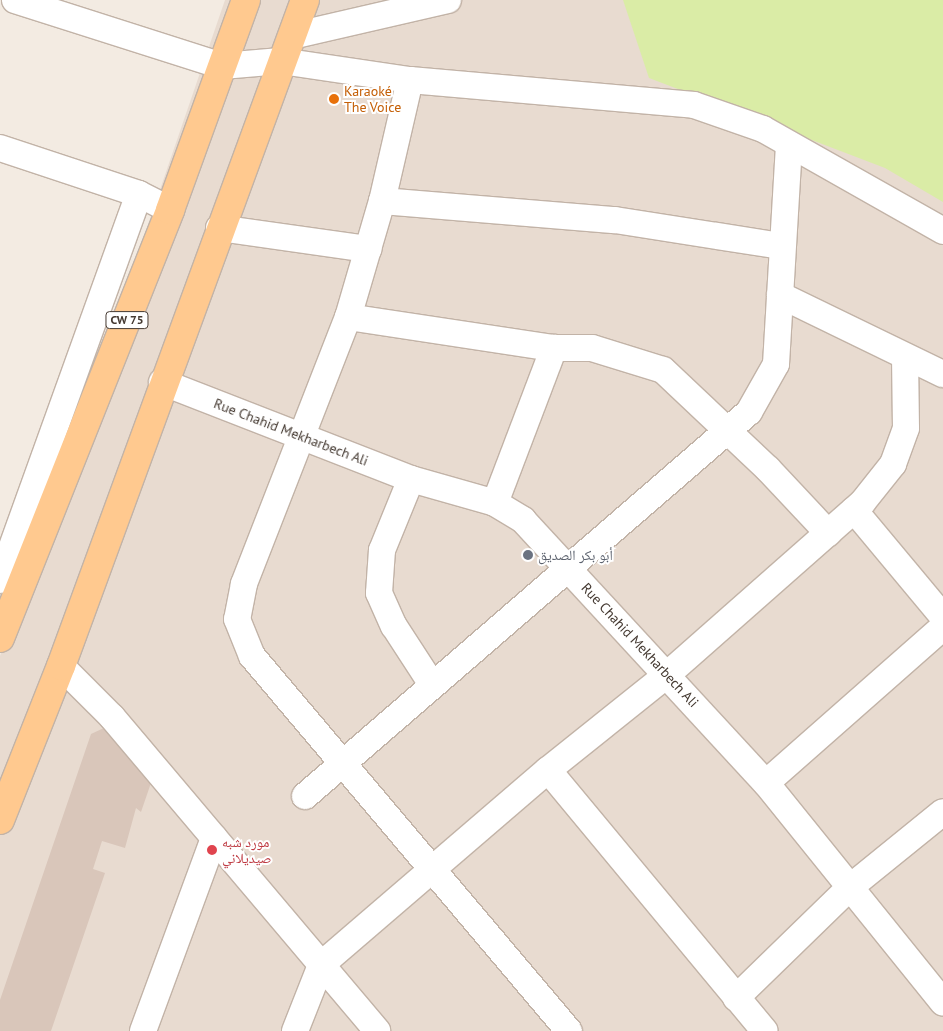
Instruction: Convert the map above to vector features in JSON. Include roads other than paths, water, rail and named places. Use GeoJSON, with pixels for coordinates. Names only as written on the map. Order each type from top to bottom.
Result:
{"type":"FeatureCollection","features":[{"type":"Feature","properties":{"kind":"main road","name":"CW 75"},"geometry":{"type":"LineString","coordinates":[[2,627],[170,210],[246,0]]}},
{"type":"Feature","properties":{"kind":"main road"},"geometry":{"type":"LineString","coordinates":[[0,820],[62,666],[162,382],[305,0]]}},
{"type":"Feature","properties":{"kind":"street"},"geometry":{"type":"LineString","coordinates":[[15,0],[222,66],[281,61],[410,80],[694,105],[742,119],[943,231]]}},
{"type":"Feature","properties":{"kind":"street"},"geometry":{"type":"LineString","coordinates":[[292,36],[448,0]]}},
{"type":"Feature","properties":{"kind":"street"},"geometry":{"type":"LineString","coordinates":[[410,80],[382,201],[348,317],[304,436],[244,584],[237,619],[252,656],[341,764],[569,1031]]}},
{"type":"Feature","properties":{"kind":"street"},"geometry":{"type":"LineString","coordinates":[[305,796],[431,683],[749,412],[776,364],[781,246],[789,144]]}},
{"type":"Feature","properties":{"kind":"street"},"geometry":{"type":"LineString","coordinates":[[0,148],[139,194],[170,210]]}},
{"type":"Feature","properties":{"kind":"street"},"geometry":{"type":"LineString","coordinates":[[0,580],[139,194]]}},
{"type":"Feature","properties":{"kind":"street"},"geometry":{"type":"LineString","coordinates":[[382,201],[615,220],[781,246]]}},
{"type":"Feature","properties":{"kind":"street"},"geometry":{"type":"LineString","coordinates":[[219,228],[369,250]]}},
{"type":"Feature","properties":{"kind":"street"},"geometry":{"type":"LineString","coordinates":[[780,295],[906,360],[943,374]]}},
{"type":"Feature","properties":{"kind":"street"},"geometry":{"type":"LineString","coordinates":[[348,317],[554,348],[617,353],[663,370],[728,429],[828,533]]}},
{"type":"Feature","properties":{"kind":"street"},"geometry":{"type":"LineString","coordinates":[[495,503],[554,348]]}},
{"type":"Feature","properties":{"kind":"street"},"geometry":{"type":"LineString","coordinates":[[295,1031],[321,965],[434,872],[548,770],[668,674],[854,510],[896,455],[906,428],[906,360]]}},
{"type":"Feature","properties":{"kind":"street","name":"Rue Chahid Mekharbech Ali"},"geometry":{"type":"LineString","coordinates":[[162,382],[411,479],[495,503],[523,520],[668,674],[766,783],[848,889],[943,1002]]}},
{"type":"Feature","properties":{"kind":"street"},"geometry":{"type":"LineString","coordinates":[[411,479],[382,550],[380,593],[394,626],[431,683]]}},
{"type":"Feature","properties":{"kind":"street"},"geometry":{"type":"LineString","coordinates":[[854,510],[943,617]]}},
{"type":"Feature","properties":{"kind":"street"},"geometry":{"type":"LineString","coordinates":[[766,783],[943,627]]}},
{"type":"Feature","properties":{"kind":"street"},"geometry":{"type":"LineString","coordinates":[[62,666],[112,717],[378,1031]]}},
{"type":"Feature","properties":{"kind":"street"},"geometry":{"type":"LineString","coordinates":[[548,770],[765,1031]]}},
{"type":"Feature","properties":{"kind":"street"},"geometry":{"type":"LineString","coordinates":[[736,998],[848,889],[943,812]]}},
{"type":"Feature","properties":{"kind":"street"},"geometry":{"type":"LineString","coordinates":[[143,1031],[214,838]]}},
{"type":"Feature","properties":{"kind":"place","name":"Karaoké The Voice"},"geometry":{"type":"Point","coordinates":[334,99]}},
{"type":"Feature","properties":{"kind":"place","name":"أبو بكر الصديق"},"geometry":{"type":"Point","coordinates":[528,555]}},
{"type":"Feature","properties":{"kind":"place","name":"مورد شبه صيديلاني"},"geometry":{"type":"Point","coordinates":[212,850]}}]}
